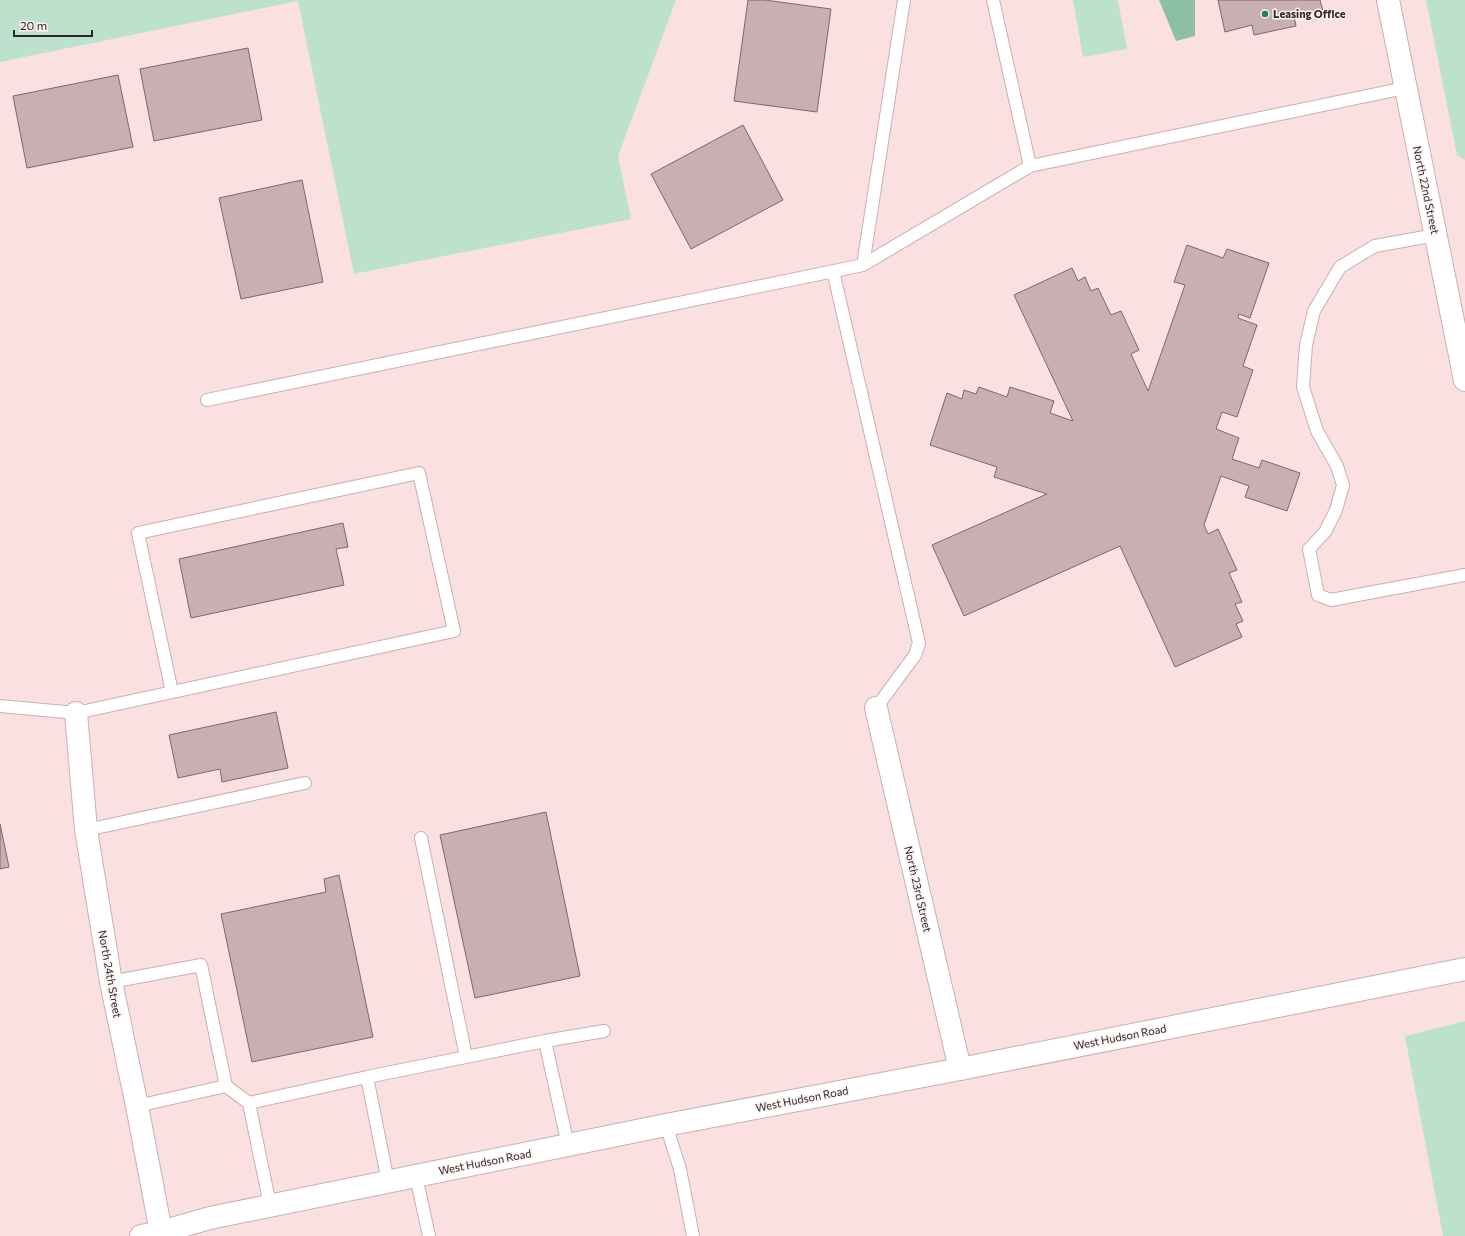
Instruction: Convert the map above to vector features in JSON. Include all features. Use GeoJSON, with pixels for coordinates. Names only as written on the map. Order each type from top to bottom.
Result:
{"type":"FeatureCollection","features":[{"type":"Feature","properties":{"kind":"main road","name":"North 22nd Street"},"geometry":{"type":"LineString","coordinates":[[1388,0],[1465,380]]}},
{"type":"Feature","properties":{"kind":"main road","name":"North 23rd Street"},"geometry":{"type":"LineString","coordinates":[[876,708],[960,1069]]}},
{"type":"Feature","properties":{"kind":"main road","name":"North 24th Street"},"geometry":{"type":"LineString","coordinates":[[76,713],[86,830],[111,982],[137,1106],[151,1234]]}},
{"type":"Feature","properties":{"kind":"main road","name":"West Hudson Road"},"geometry":{"type":"LineString","coordinates":[[151,1234],[210,1218],[270,1205],[666,1125],[960,1069],[1465,969]]}},
{"type":"Feature","properties":{"kind":"lane"},"geometry":{"type":"LineString","coordinates":[[863,265],[904,0]]}},
{"type":"Feature","properties":{"kind":"lane"},"geometry":{"type":"LineString","coordinates":[[993,0],[1030,166]]}},
{"type":"Feature","properties":{"kind":"lane"},"geometry":{"type":"LineString","coordinates":[[207,400],[863,265],[1030,166],[1405,88]]}},
{"type":"Feature","properties":{"kind":"lane"},"geometry":{"type":"LineString","coordinates":[[1436,235],[1375,246],[1340,267],[1314,310],[1306,345],[1304,387],[1317,431],[1337,466],[1343,485],[1336,510],[1325,532],[1309,548],[1318,596],[1331,600],[1465,575]]}},
{"type":"Feature","properties":{"kind":"lane"},"geometry":{"type":"LineString","coordinates":[[833,271],[919,643],[915,655],[876,708]]}},
{"type":"Feature","properties":{"kind":"lane"},"geometry":{"type":"LineString","coordinates":[[0,706],[76,713],[454,631],[419,474],[138,533],[172,692]]}},
{"type":"Feature","properties":{"kind":"lane"},"geometry":{"type":"LineString","coordinates":[[86,830],[305,784]]}},
{"type":"Feature","properties":{"kind":"lane"},"geometry":{"type":"LineString","coordinates":[[421,838],[466,1057]]}},
{"type":"Feature","properties":{"kind":"lane"},"geometry":{"type":"LineString","coordinates":[[111,982],[201,965],[226,1086],[249,1103],[270,1205]]}},
{"type":"Feature","properties":{"kind":"lane"},"geometry":{"type":"LineString","coordinates":[[249,1103],[367,1077],[545,1041],[604,1031]]}},
{"type":"Feature","properties":{"kind":"lane"},"geometry":{"type":"LineString","coordinates":[[545,1041],[568,1145]]}},
{"type":"Feature","properties":{"kind":"lane"},"geometry":{"type":"LineString","coordinates":[[367,1077],[388,1182]]}},
{"type":"Feature","properties":{"kind":"lane"},"geometry":{"type":"LineString","coordinates":[[137,1106],[226,1086]]}},
{"type":"Feature","properties":{"kind":"lane"},"geometry":{"type":"LineString","coordinates":[[666,1125],[680,1169],[692,1236]]}},
{"type":"Feature","properties":{"kind":"lane"},"geometry":{"type":"LineString","coordinates":[[416,1176],[428,1236]]}},
{"type":"Feature","properties":{"kind":"shaded area"},"geometry":{"type":"Polygon","coordinates":[[[0,0],[676,0],[618,156],[631,219],[354,274],[298,1],[0,62],[0,0]]]}},
{"type":"Feature","properties":{"kind":"shaded area"},"geometry":{"type":"Polygon","coordinates":[[[1073,0],[1118,0],[1127,49],[1083,57],[1073,0]]]}},
{"type":"Feature","properties":{"kind":"shaded area"},"geometry":{"type":"Polygon","coordinates":[[[1159,0],[1195,0],[1195,36],[1176,41],[1159,0]]]}},
{"type":"Feature","properties":{"kind":"shaded area"},"geometry":{"type":"Polygon","coordinates":[[[1426,0],[1465,0],[1465,160],[1457,155],[1426,0]]]}},
{"type":"Feature","properties":{"kind":"shaded area"},"geometry":{"type":"Polygon","coordinates":[[[1465,1021],[1465,1236],[1443,1236],[1405,1036],[1465,1021]]]}},
{"type":"Feature","properties":{"kind":"building"},"geometry":{"type":"Polygon","coordinates":[[[748,0],[765,0],[831,9],[817,112],[734,101],[748,0]]]}},
{"type":"Feature","properties":{"kind":"building","name":"Leasing Office"},"geometry":{"type":"Polygon","coordinates":[[[1218,0],[1320,0],[1323,11],[1294,17],[1296,26],[1254,35],[1252,25],[1225,32],[1218,0]]]}},
{"type":"Feature","properties":{"kind":"building"},"geometry":{"type":"Polygon","coordinates":[[[248,48],[262,120],[154,141],[140,69],[248,48]]]}},
{"type":"Feature","properties":{"kind":"building"},"geometry":{"type":"Polygon","coordinates":[[[118,75],[133,147],[27,168],[13,96],[118,75]]]}},
{"type":"Feature","properties":{"kind":"building"},"geometry":{"type":"Polygon","coordinates":[[[743,125],[783,200],[691,249],[651,174],[743,125]]]}},
{"type":"Feature","properties":{"kind":"building"},"geometry":{"type":"Polygon","coordinates":[[[302,180],[323,282],[241,299],[219,198],[302,180]]]}},
{"type":"Feature","properties":{"kind":"building"},"geometry":{"type":"Polygon","coordinates":[[[1187,245],[1223,258],[1227,249],[1269,263],[1250,318],[1239,314],[1238,318],[1257,325],[1243,366],[1253,370],[1237,417],[1222,412],[1216,429],[1239,438],[1232,459],[1259,468],[1262,460],[1300,473],[1287,511],[1245,497],[1249,486],[1221,476],[1204,525],[1208,534],[1218,529],[1237,570],[1229,573],[1242,602],[1235,604],[1243,621],[1236,624],[1242,637],[1175,667],[1120,546],[964,616],[932,545],[1047,494],[994,477],[997,467],[930,445],[947,393],[962,399],[964,390],[976,394],[979,387],[1007,397],[1010,387],[1054,401],[1050,413],[1073,421],[1014,295],[1072,268],[1078,281],[1085,277],[1091,291],[1098,288],[1111,315],[1121,311],[1139,350],[1131,354],[1148,391],[1185,285],[1174,282],[1187,245]]]}},
{"type":"Feature","properties":{"kind":"building"},"geometry":{"type":"Polygon","coordinates":[[[343,523],[348,547],[336,549],[344,585],[191,618],[179,559],[343,523]]]}},
{"type":"Feature","properties":{"kind":"building"},"geometry":{"type":"Polygon","coordinates":[[[276,712],[288,768],[222,782],[220,769],[178,778],[169,735],[276,712]]]}},
{"type":"Feature","properties":{"kind":"building"},"geometry":{"type":"Polygon","coordinates":[[[546,812],[580,976],[475,998],[440,835],[546,812]]]}},
{"type":"Feature","properties":{"kind":"building"},"geometry":{"type":"Polygon","coordinates":[[[0,824],[9,867],[0,869],[0,824]]]}},
{"type":"Feature","properties":{"kind":"building"},"geometry":{"type":"Polygon","coordinates":[[[339,875],[373,1037],[252,1062],[221,914],[326,892],[324,879],[339,875]]]}},
{"type":"Feature","properties":{"kind":"place","name":"Leasing Office"},"geometry":{"type":"Point","coordinates":[1265,14]}}]}
